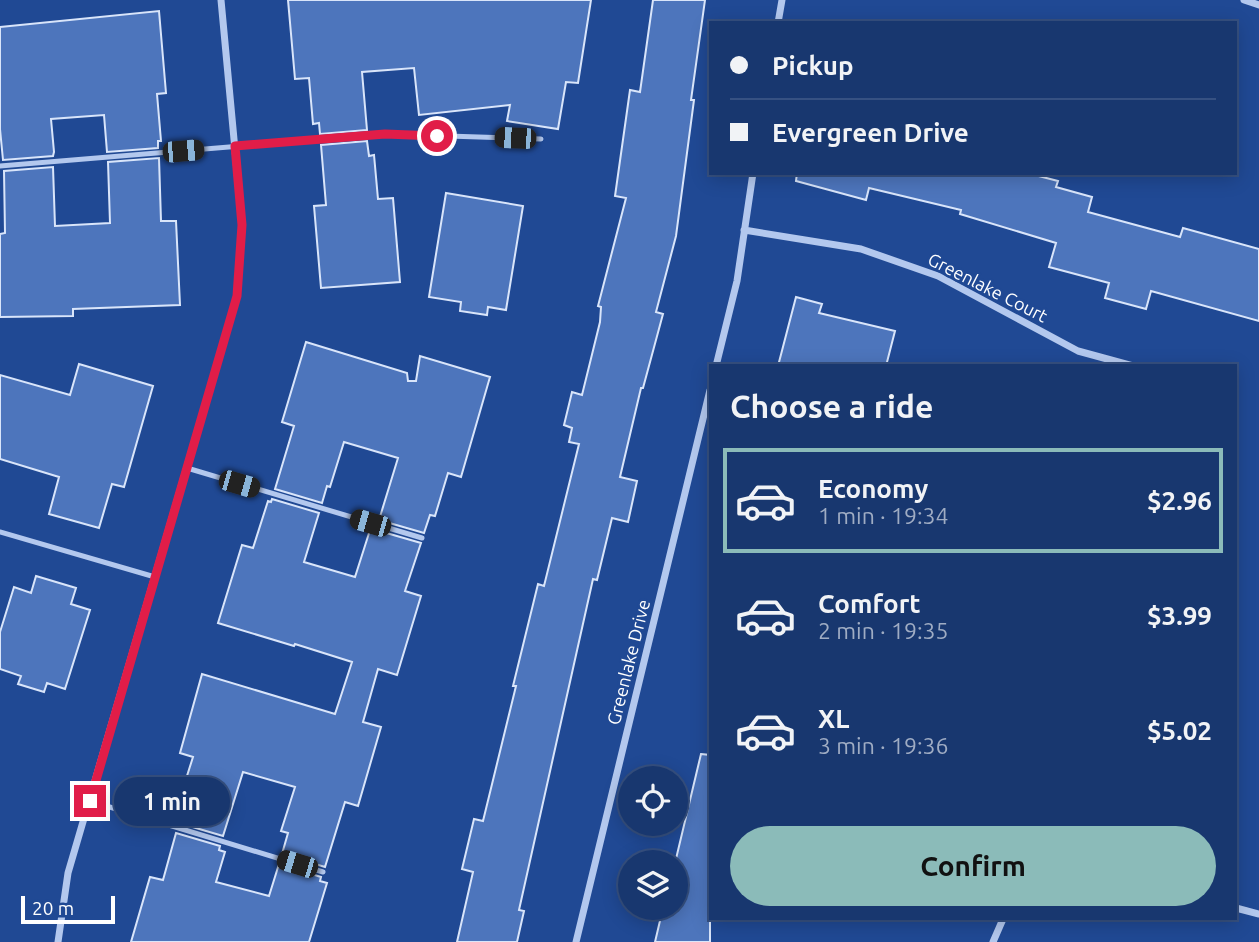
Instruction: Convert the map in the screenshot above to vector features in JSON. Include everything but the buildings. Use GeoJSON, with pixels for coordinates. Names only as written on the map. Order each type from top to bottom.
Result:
{"type":"FeatureCollection","features":[{"type":"Feature","properties":{"kind":"street"},"geometry":{"type":"LineString","coordinates":[[58,942],[68,873],[237,296],[242,225],[221,0]]}},
{"type":"Feature","properties":{"kind":"street"},"geometry":{"type":"LineString","coordinates":[[778,21],[782,0]]}},
{"type":"Feature","properties":{"kind":"street"},"geometry":{"type":"LineString","coordinates":[[1244,0],[1259,5]]}},
{"type":"Feature","properties":{"kind":"street"},"geometry":{"type":"LineString","coordinates":[[716,364],[737,281],[753,175]]}},
{"type":"Feature","properties":{"kind":"street","name":"Greenlake Court"},"geometry":{"type":"LineString","coordinates":[[744,230],[861,249],[937,276],[1078,351],[1126,364]]}},
{"type":"Feature","properties":{"kind":"street","name":"Greenlake Drive"},"geometry":{"type":"LineString","coordinates":[[576,942],[709,394]]}},
{"type":"Feature","properties":{"kind":"street"},"geometry":{"type":"LineString","coordinates":[[1237,908],[1259,914]]}},
{"type":"Feature","properties":{"kind":"street"},"geometry":{"type":"LineString","coordinates":[[993,942],[1003,920]]}},
{"type":"Feature","properties":{"kind":"lane"},"geometry":{"type":"LineString","coordinates":[[0,166],[385,134],[541,139]]}},
{"type":"Feature","properties":{"kind":"lane"},"geometry":{"type":"LineString","coordinates":[[187,468],[422,538]]}},
{"type":"Feature","properties":{"kind":"lane"},"geometry":{"type":"LineString","coordinates":[[0,532],[155,577]]}},
{"type":"Feature","properties":{"kind":"lane"},"geometry":{"type":"LineString","coordinates":[[90,801],[323,872]]}},
{"type":"Feature","properties":{"kind":"route"},"geometry":{"type":"LineString","coordinates":[[90,801],[237,296],[242,225],[235,146],[385,134],[437,136]]}}]}
